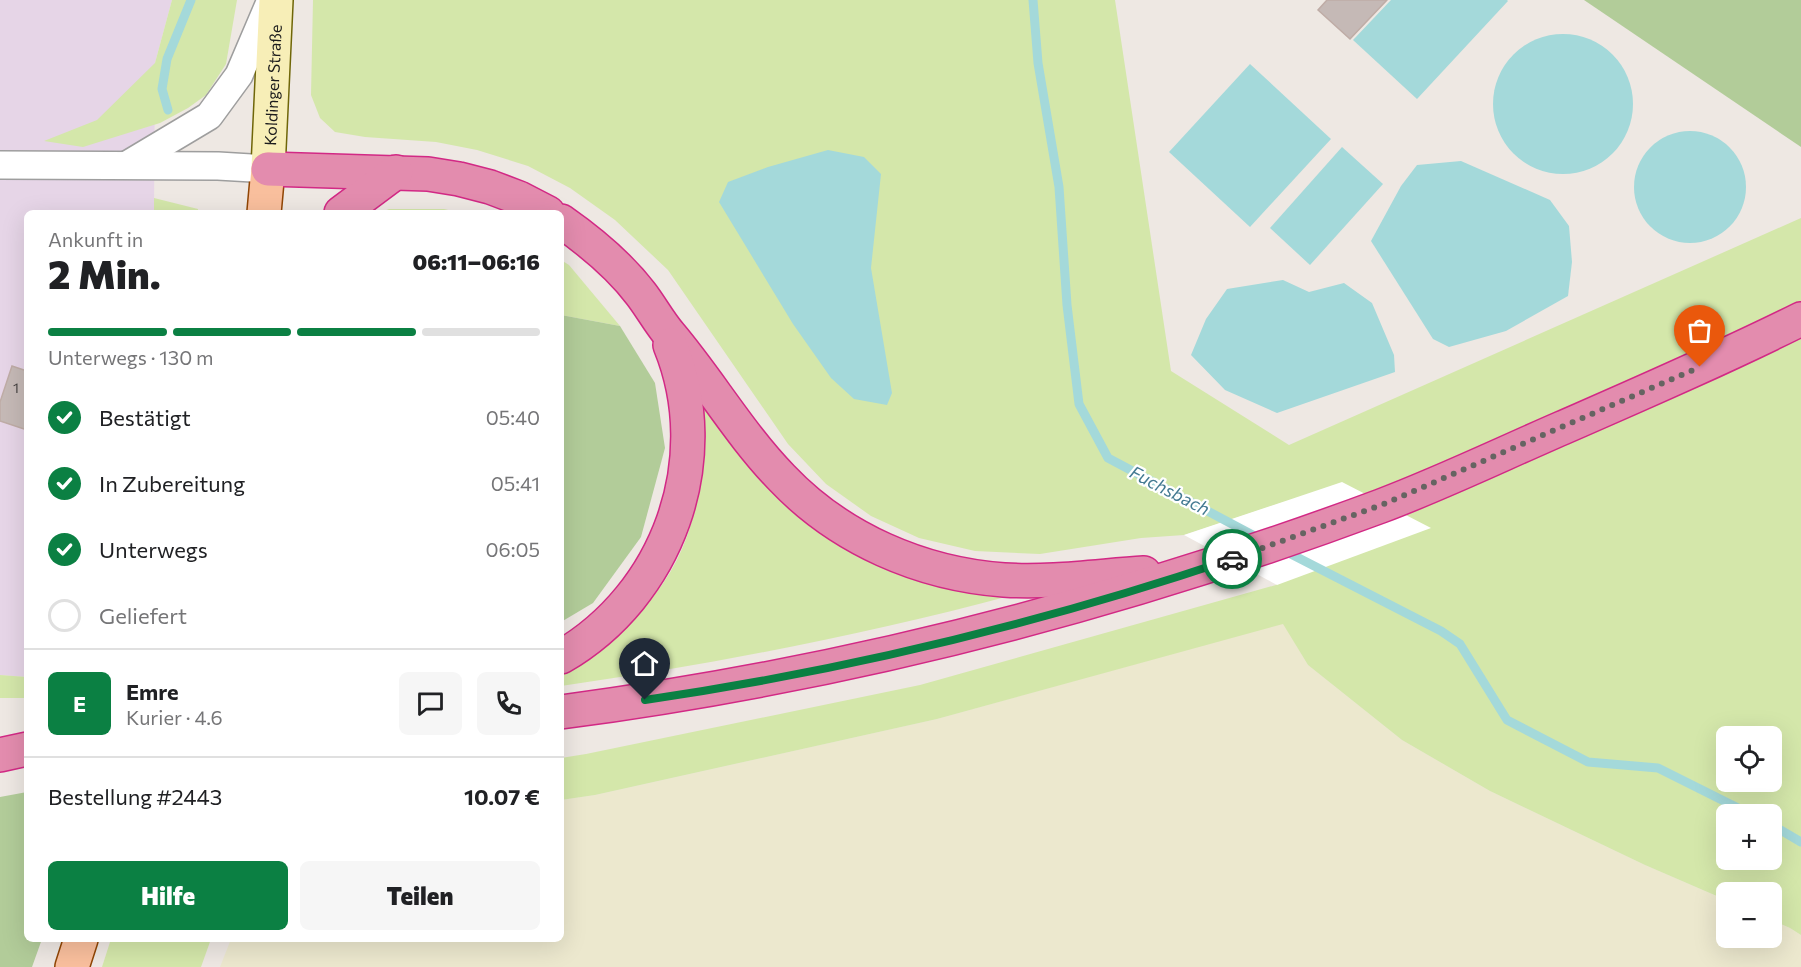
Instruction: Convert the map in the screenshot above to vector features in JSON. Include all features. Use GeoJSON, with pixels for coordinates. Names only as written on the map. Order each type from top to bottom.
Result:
{"type":"FeatureCollection","features":[{"type":"Feature","properties":{"kind":"highway"},"geometry":{"type":"LineString","coordinates":[[268,169],[428,174],[480,184],[519,198],[542,210]]}},
{"type":"Feature","properties":{"kind":"highway"},"geometry":{"type":"LineString","coordinates":[[345,210],[396,172]]}},
{"type":"Feature","properties":{"kind":"highway"},"geometry":{"type":"LineString","coordinates":[[564,223],[586,238],[615,264],[641,294],[663,327],[689,357],[760,453],[782,478],[807,502],[863,540],[896,555],[941,570],[1005,580],[1043,580],[1217,564]]}},
{"type":"Feature","properties":{"kind":"highway"},"geometry":{"type":"LineString","coordinates":[[564,712],[687,694],[909,650],[1018,623],[1217,564],[1384,504],[1739,350],[1801,319]]}},
{"type":"Feature","properties":{"kind":"highway"},"geometry":{"type":"LineString","coordinates":[[564,655],[589,639],[633,596],[660,553],[676,516],[684,484],[688,452],[688,420],[684,388],[675,356],[663,327]]}},
{"type":"Feature","properties":{"kind":"highway"},"geometry":{"type":"LineString","coordinates":[[0,732],[24,733]]}},
{"type":"Feature","properties":{"kind":"highway"},"geometry":{"type":"LineString","coordinates":[[0,755],[24,750]]}},
{"type":"Feature","properties":{"kind":"main road"},"geometry":{"type":"LineString","coordinates":[[264,210],[268,169]]}},
{"type":"Feature","properties":{"kind":"main road"},"geometry":{"type":"LineString","coordinates":[[72,967],[80,942]]}},
{"type":"Feature","properties":{"kind":"street"},"geometry":{"type":"LineString","coordinates":[[126,165],[209,116],[239,75],[271,0]]}},
{"type":"Feature","properties":{"kind":"street","name":"Koldinger Straße"},"geometry":{"type":"LineString","coordinates":[[268,169],[276,0]]}},
{"type":"Feature","properties":{"kind":"street"},"geometry":{"type":"LineString","coordinates":[[0,165],[218,166],[268,169]]}},
{"type":"Feature","properties":{"kind":"shaded area"},"geometry":{"type":"Polygon","coordinates":[[[0,0],[172,0],[155,63],[154,210],[24,210],[24,677],[0,675],[0,0]]]}},
{"type":"Feature","properties":{"kind":"shaded area"},"geometry":{"type":"Polygon","coordinates":[[[1283,623],[1308,665],[1402,740],[1490,791],[1645,865],[1716,896],[1716,948],[1782,948],[1782,924],[1790,928],[1801,935],[1801,967],[220,967],[230,942],[564,942],[564,800],[595,795],[937,719],[1283,623]]]}},
{"type":"Feature","properties":{"kind":"green space"},"geometry":{"type":"Polygon","coordinates":[[[172,0],[237,0],[226,64],[206,95],[160,123],[83,147],[44,141],[97,120],[155,63],[172,0]]]}},
{"type":"Feature","properties":{"kind":"green space"},"geometry":{"type":"Polygon","coordinates":[[[313,0],[1115,0],[1171,371],[1289,445],[1801,218],[1801,935],[1782,924],[1782,882],[1716,882],[1716,896],[1645,865],[1490,791],[1402,740],[1308,665],[1283,624],[937,719],[595,795],[564,800],[564,758],[920,685],[1276,585],[1284,502],[1184,535],[1141,538],[1040,554],[975,551],[919,538],[871,516],[826,484],[788,444],[668,270],[615,220],[570,188],[528,166],[477,150],[436,142],[365,137],[335,132],[320,118],[311,95],[313,0]]]}},
{"type":"Feature","properties":{"kind":"green space"},"geometry":{"type":"Polygon","coordinates":[[[1584,0],[1801,0],[1801,147],[1584,0]]]}},
{"type":"Feature","properties":{"kind":"green space"},"geometry":{"type":"Polygon","coordinates":[[[154,198],[198,209],[198,210],[154,210],[154,198]]]}},
{"type":"Feature","properties":{"kind":"green space"},"geometry":{"type":"Polygon","coordinates":[[[444,209],[448,210],[386,210],[444,209]]]}},
{"type":"Feature","properties":{"kind":"green space"},"geometry":{"type":"Polygon","coordinates":[[[564,262],[569,265],[620,326],[564,316],[564,262]]]}},
{"type":"Feature","properties":{"kind":"green space"},"geometry":{"type":"Polygon","coordinates":[[[564,316],[620,326],[655,383],[665,448],[641,537],[593,603],[564,620],[564,316]]]}},
{"type":"Feature","properties":{"kind":"green space"},"geometry":{"type":"Polygon","coordinates":[[[693,389],[850,551],[903,576],[968,592],[1013,595],[845,636],[675,668],[564,686],[564,671],[611,638],[633,618],[652,598],[669,574],[682,549],[692,521],[698,477],[693,389]]]}},
{"type":"Feature","properties":{"kind":"green space"},"geometry":{"type":"Polygon","coordinates":[[[0,675],[24,677],[24,698],[0,698],[0,675]]]}},
{"type":"Feature","properties":{"kind":"green space"},"geometry":{"type":"Polygon","coordinates":[[[24,793],[24,942],[41,942],[32,967],[0,967],[0,797],[24,793]]]}},
{"type":"Feature","properties":{"kind":"green space"},"geometry":{"type":"Polygon","coordinates":[[[110,942],[210,942],[201,967],[102,967],[110,942]]]}},
{"type":"Feature","properties":{"kind":"water"},"geometry":{"type":"Polygon","coordinates":[[[1391,0],[1508,1],[1417,99],[1353,40],[1391,0]]]}},
{"type":"Feature","properties":{"kind":"water"},"geometry":{"type":"Polygon","coordinates":[[[1563,34],[1590,39],[1613,54],[1628,77],[1633,104],[1628,131],[1613,154],[1590,169],[1563,174],[1536,169],[1513,154],[1498,131],[1493,104],[1498,77],[1513,54],[1536,39],[1563,34]]]}},
{"type":"Feature","properties":{"kind":"water"},"geometry":{"type":"Polygon","coordinates":[[[1250,64],[1331,139],[1250,227],[1169,152],[1250,64]]]}},
{"type":"Feature","properties":{"kind":"water"},"geometry":{"type":"Polygon","coordinates":[[[1690,131],[1712,135],[1730,147],[1742,165],[1746,187],[1742,209],[1730,227],[1712,239],[1690,243],[1668,239],[1650,227],[1638,209],[1634,187],[1638,165],[1650,147],[1668,135],[1690,131]]]}},
{"type":"Feature","properties":{"kind":"water"},"geometry":{"type":"Polygon","coordinates":[[[1342,147],[1383,184],[1310,265],[1270,228],[1342,147]]]}},
{"type":"Feature","properties":{"kind":"water"},"geometry":{"type":"Polygon","coordinates":[[[828,150],[864,157],[881,174],[871,268],[892,393],[887,405],[854,399],[831,378],[793,324],[719,202],[728,182],[768,167],[828,150]]]}},
{"type":"Feature","properties":{"kind":"water"},"geometry":{"type":"Polygon","coordinates":[[[1461,161],[1550,200],[1569,226],[1572,262],[1568,296],[1506,331],[1449,347],[1433,339],[1371,241],[1401,186],[1417,165],[1461,161]]]}},
{"type":"Feature","properties":{"kind":"water"},"geometry":{"type":"Polygon","coordinates":[[[1283,280],[1309,292],[1344,283],[1372,303],[1394,355],[1395,372],[1277,413],[1225,390],[1191,355],[1206,319],[1227,289],[1283,280]]]}},
{"type":"Feature","properties":{"kind":"pier"},"geometry":{"type":"Polygon","coordinates":[[[1342,482],[1431,528],[1277,585],[1184,535],[1342,482]]]}},
{"type":"Feature","properties":{"kind":"building"},"geometry":{"type":"Polygon","coordinates":[[[1327,0],[1387,0],[1350,39],[1318,10],[1327,0]]]}},
{"type":"Feature","properties":{"kind":"building"},"geometry":{"type":"Polygon","coordinates":[[[12,366],[24,370],[24,429],[0,421],[0,402],[12,366]]]}},
{"type":"Feature","properties":{"kind":"waterway"},"geometry":{"type":"LineString","coordinates":[[168,110],[162,89],[167,59],[191,0]]}},
{"type":"Feature","properties":{"kind":"waterway","name":"Fuchsbach"},"geometry":{"type":"LineString","coordinates":[[1033,0],[1038,63],[1059,187],[1067,305],[1079,404],[1108,458],[1262,540]]}},
{"type":"Feature","properties":{"kind":"waterway","name":"Fuchsbach"},"geometry":{"type":"LineString","coordinates":[[1283,550],[1441,631],[1460,644],[1507,720],[1588,762],[1658,768],[1730,804]]}},
{"type":"Feature","properties":{"kind":"waterway","name":"Fuchsbach"},"geometry":{"type":"LineString","coordinates":[[1782,831],[1801,842]]}},
{"type":"Feature","properties":{"kind":"way so far"},"geometry":{"type":"LineString","coordinates":[[1232,559],[1384,504],[1700,367]]}},
{"type":"Feature","properties":{"kind":"route"},"geometry":{"type":"LineString","coordinates":[[645,700],[687,694],[909,650],[1007,626],[1232,559]]}}]}
